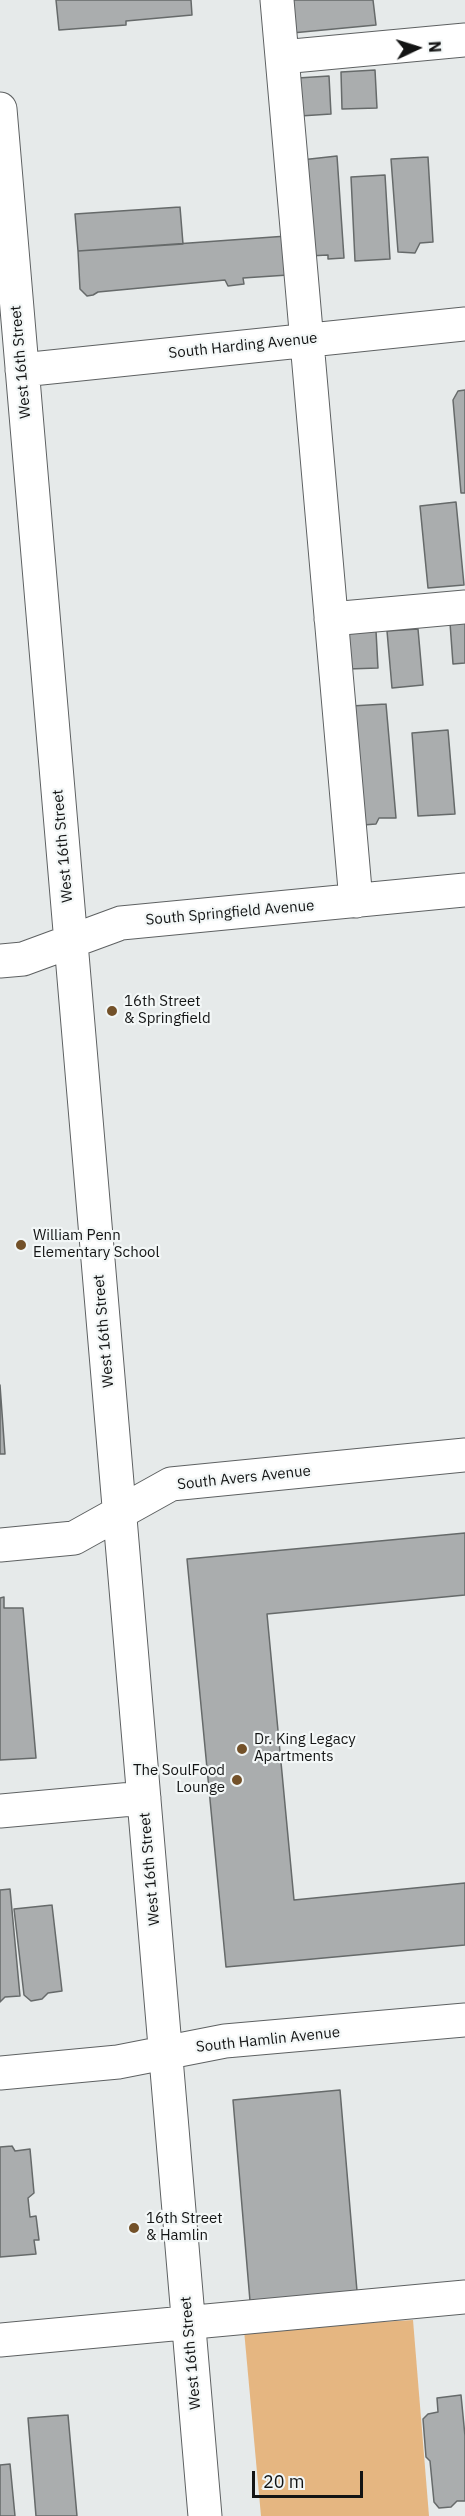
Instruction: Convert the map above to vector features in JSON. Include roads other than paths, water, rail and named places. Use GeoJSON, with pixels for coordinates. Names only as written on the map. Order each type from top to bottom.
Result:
{"type":"FeatureCollection","features":[{"type":"Feature","properties":{"kind":"street"},"geometry":{"type":"LineString","coordinates":[[277,0],[356,900]]}},
{"type":"Feature","properties":{"kind":"street"},"geometry":{"type":"LineString","coordinates":[[282,57],[465,40]]}},
{"type":"Feature","properties":{"kind":"street","name":"West 16th Street"},"geometry":{"type":"LineString","coordinates":[[0,110],[205,2516]]}},
{"type":"Feature","properties":{"kind":"street","name":"South Harding Avenue"},"geometry":{"type":"LineString","coordinates":[[22,370],[465,324]]}},
{"type":"Feature","properties":{"kind":"street"},"geometry":{"type":"LineString","coordinates":[[331,619],[465,607]]}},
{"type":"Feature","properties":{"kind":"street","name":"South Springfield Avenue"},"geometry":{"type":"LineString","coordinates":[[0,960],[23,958],[121,923],[465,890]]}},
{"type":"Feature","properties":{"kind":"street","name":"South Avers Avenue"},"geometry":{"type":"LineString","coordinates":[[0,1545],[74,1538],[171,1484],[465,1455]]}},
{"type":"Feature","properties":{"kind":"street"},"geometry":{"type":"LineString","coordinates":[[0,1810],[144,1798]]}},
{"type":"Feature","properties":{"kind":"street","name":"South Hamlin Avenue"},"geometry":{"type":"LineString","coordinates":[[0,2073],[118,2062],[225,2041],[465,2020]]}},
{"type":"Feature","properties":{"kind":"street"},"geometry":{"type":"LineString","coordinates":[[0,2340],[465,2297]]}},
{"type":"Feature","properties":{"kind":"place","name":"16th Street & Springfield"},"geometry":{"type":"Point","coordinates":[112,1011]}},
{"type":"Feature","properties":{"kind":"place","name":"William Penn Elementary School"},"geometry":{"type":"Point","coordinates":[21,1245]}},
{"type":"Feature","properties":{"kind":"place","name":"Dr. King Legacy Apartments"},"geometry":{"type":"Point","coordinates":[242,1749]}},
{"type":"Feature","properties":{"kind":"place","name":"The SoulFood Lounge"},"geometry":{"type":"Point","coordinates":[237,1780]}},
{"type":"Feature","properties":{"kind":"place","name":"16th Street & Hamlin"},"geometry":{"type":"Point","coordinates":[134,2228]}}]}
